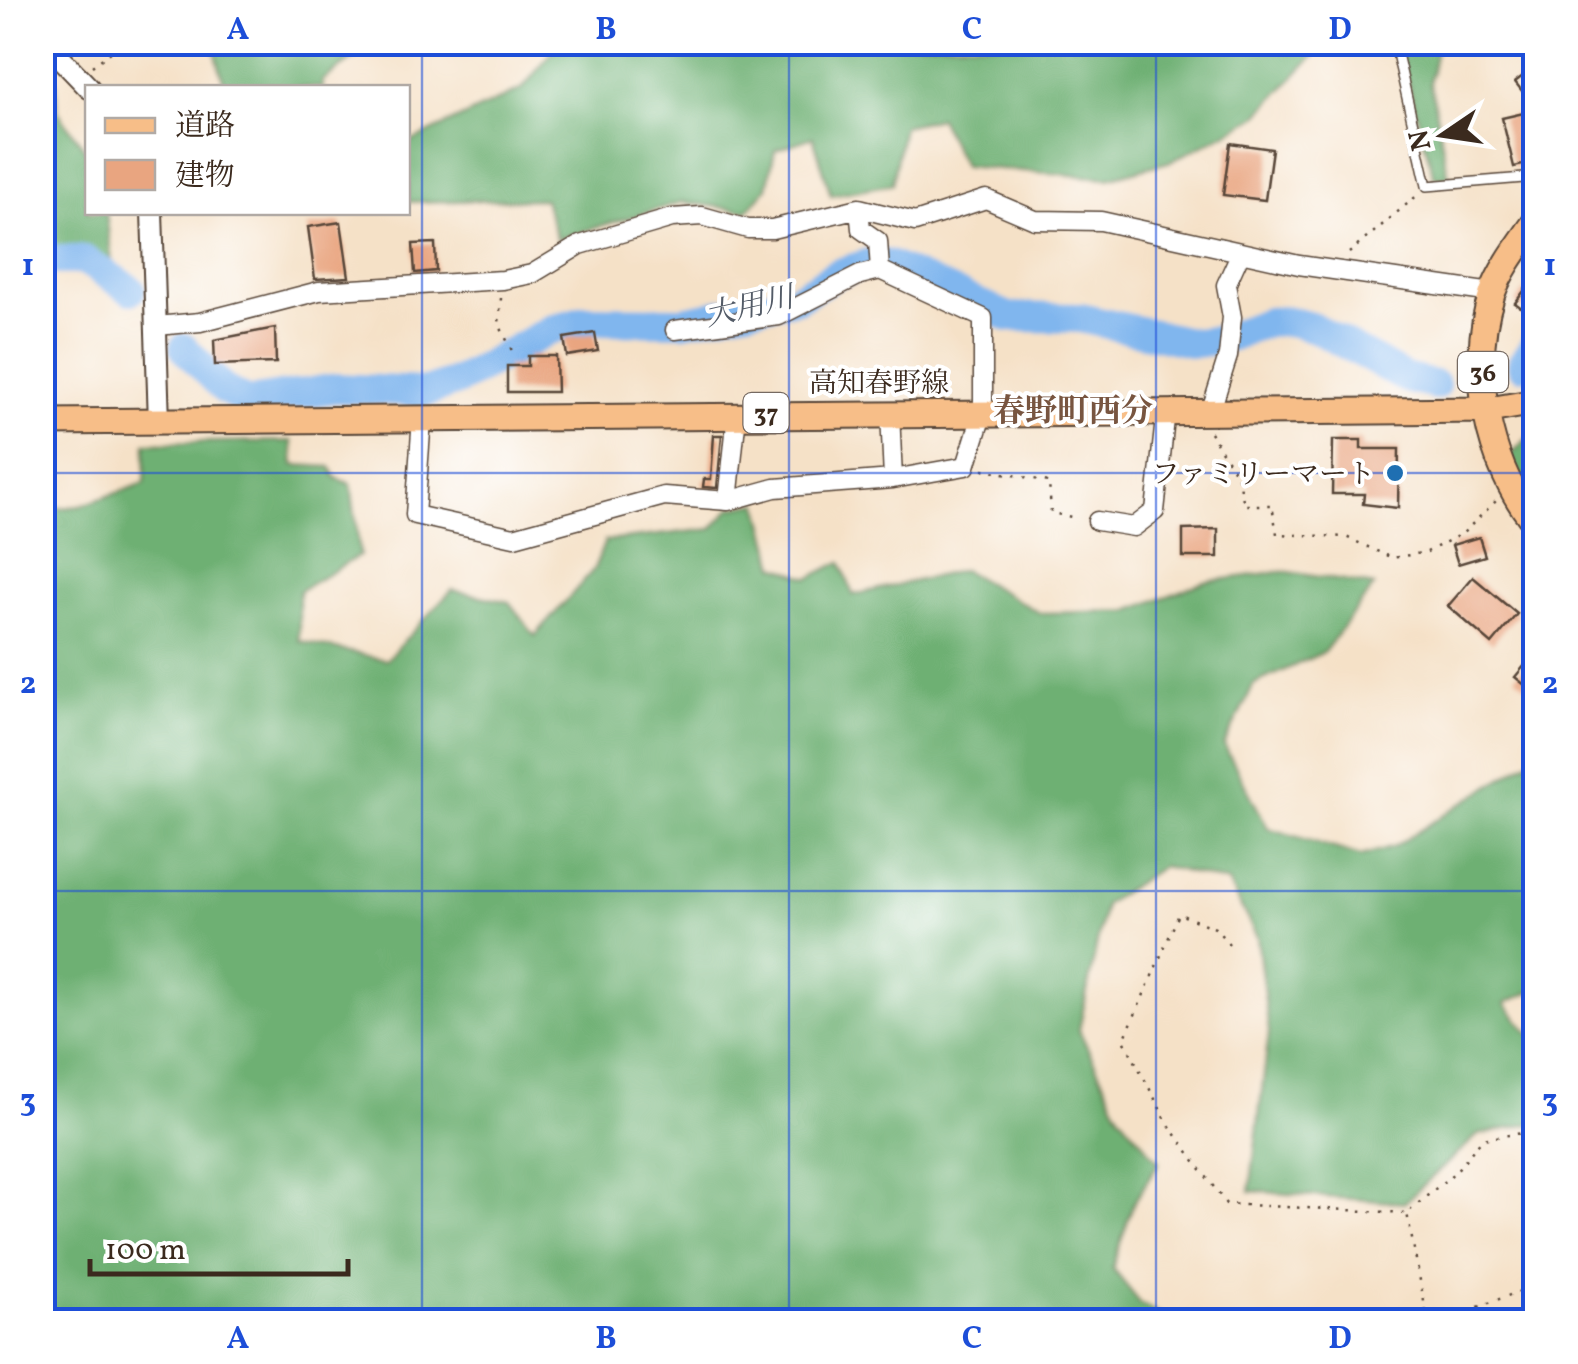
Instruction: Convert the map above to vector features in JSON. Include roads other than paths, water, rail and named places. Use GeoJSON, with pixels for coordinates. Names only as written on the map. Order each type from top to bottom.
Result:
{"type":"FeatureCollection","features":[{"type":"Feature","properties":{"kind":"main road","name":"36"},"geometry":{"type":"LineString","coordinates":[[1536,220],[1492,293],[1480,360],[1494,445],[1510,486],[1536,524]]}},
{"type":"Feature","properties":{"kind":"main road","name":"高知春野線"},"geometry":{"type":"LineString","coordinates":[[42,422],[1489,410],[1536,402]]}},
{"type":"Feature","properties":{"kind":"street"},"geometry":{"type":"LineString","coordinates":[[44,42],[90,77]]}},
{"type":"Feature","properties":{"kind":"street"},"geometry":{"type":"LineString","coordinates":[[157,326],[200,322],[319,291],[503,280],[532,274],[580,245],[672,218],[702,216],[748,229],[772,229],[859,208],[914,222],[986,199],[1035,220],[1101,221],[1241,252],[1492,293]]}},
{"type":"Feature","properties":{"kind":"street"},"geometry":{"type":"LineString","coordinates":[[859,208],[860,229],[876,238],[880,263]]}},
{"type":"Feature","properties":{"kind":"street"},"geometry":{"type":"LineString","coordinates":[[152,215],[159,422]]}},
{"type":"Feature","properties":{"kind":"street"},"geometry":{"type":"LineString","coordinates":[[1203,410],[1229,337],[1232,316],[1226,285],[1241,252]]}},
{"type":"Feature","properties":{"kind":"street"},"geometry":{"type":"LineString","coordinates":[[675,330],[779,316],[880,263]]}},
{"type":"Feature","properties":{"kind":"street"},"geometry":{"type":"LineString","coordinates":[[422,418],[415,515],[514,537],[664,496],[728,501],[775,488],[893,479],[966,466],[983,412],[983,318],[880,263]]}},
{"type":"Feature","properties":{"kind":"street"},"geometry":{"type":"LineString","coordinates":[[1097,521],[1134,527],[1156,511],[1166,410]]}},
{"type":"Feature","properties":{"kind":"street"},"geometry":{"type":"LineString","coordinates":[[890,412],[893,479]]}},
{"type":"Feature","properties":{"kind":"street"},"geometry":{"type":"LineString","coordinates":[[728,501],[737,414]]}},
{"type":"Feature","properties":{"kind":"lane"},"geometry":{"type":"LineString","coordinates":[[1398,58],[1427,186],[1536,177]]}},
{"type":"Feature","properties":{"kind":"waterway","name":"大用川"},"geometry":{"type":"LineString","coordinates":[[42,260],[84,260],[131,290]]}},
{"type":"Feature","properties":{"kind":"waterway","name":"大用川"},"geometry":{"type":"LineString","coordinates":[[184,348],[225,390],[248,402],[336,388],[426,392],[460,380],[550,330],[585,320],[683,321],[797,298],[836,274],[872,262],[889,265],[1009,317],[1080,318],[1194,343],[1221,340],[1267,322],[1289,321],[1315,328],[1405,378],[1435,385]]}},
{"type":"Feature","properties":{"kind":"waterway","name":"大用川"},"geometry":{"type":"LineString","coordinates":[[1522,365],[1536,342]]}},
{"type":"Feature","properties":{"kind":"place","name":"ファミリーマート"},"geometry":{"type":"Point","coordinates":[1395,473]}},
{"type":"Feature","properties":{"kind":"district","name":"春野町西分"},"geometry":{"type":"Point","coordinates":[1073,410]}}]}
